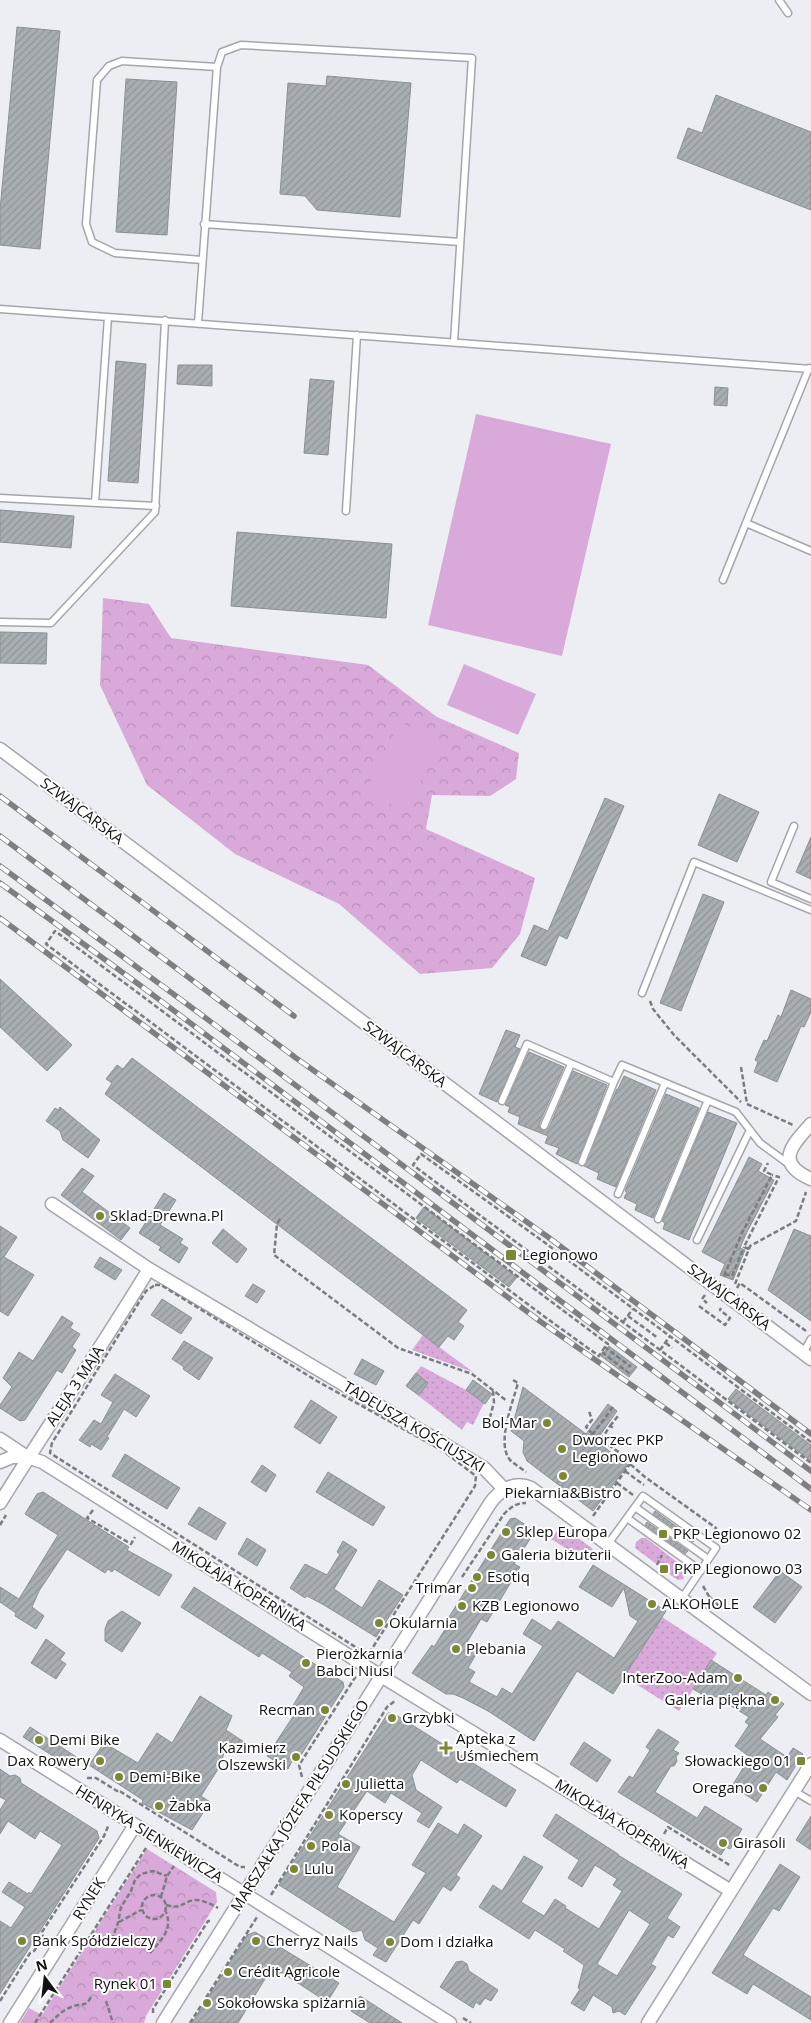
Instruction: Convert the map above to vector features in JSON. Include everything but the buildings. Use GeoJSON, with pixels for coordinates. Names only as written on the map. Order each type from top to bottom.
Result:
{"type":"FeatureCollection","features":[{"type":"Feature","properties":{"kind":"street","name":"SZWAJCARSKA"},"geometry":{"type":"LineString","coordinates":[[0,749],[807,1356]]}},
{"type":"Feature","properties":{"kind":"street"},"geometry":{"type":"LineString","coordinates":[[808,1183],[791,1165],[789,1155],[792,1145],[811,1124]]}},
{"type":"Feature","properties":{"kind":"street","name":"TADEUSZA KOŚCIUSZKI"},"geometry":{"type":"LineString","coordinates":[[52,1204],[149,1269],[484,1468],[504,1489]]}},
{"type":"Feature","properties":{"kind":"street","name":"ALEJA 3 MAJA"},"geometry":{"type":"LineString","coordinates":[[4,1504],[28,1457],[74,1390],[149,1269]]}},
{"type":"Feature","properties":{"kind":"street","name":"MIKOŁAJA KOPERNIKA"},"geometry":{"type":"LineString","coordinates":[[0,1439],[28,1457],[42,1462],[381,1676],[731,1891]]}},
{"type":"Feature","properties":{"kind":"street"},"geometry":{"type":"LineString","coordinates":[[0,1462],[12,1458],[28,1457]]}},
{"type":"Feature","properties":{"kind":"street"},"geometry":{"type":"LineString","coordinates":[[504,1489],[517,1486],[531,1488],[811,1694]]}},
{"type":"Feature","properties":{"kind":"street","name":"MARSZAŁKA JÓZEFA PIŁSUDSKIEGO"},"geometry":{"type":"LineString","coordinates":[[158,2020],[244,1894],[489,1505],[497,1494],[504,1489]]}},
{"type":"Feature","properties":{"kind":"street","name":"HENRYKA SIENKIEWICZA"},"geometry":{"type":"LineString","coordinates":[[0,1740],[244,1894],[456,2020]]}},
{"type":"Feature","properties":{"kind":"street"},"geometry":{"type":"LineString","coordinates":[[648,2023],[811,1764]]}},
{"type":"Feature","properties":{"kind":"street","name":"RYNEK"},"geometry":{"type":"LineString","coordinates":[[10,2023],[135,1825]]}},
{"type":"Feature","properties":{"kind":"lane"},"geometry":{"type":"LineString","coordinates":[[779,0],[788,13]]}},
{"type":"Feature","properties":{"kind":"lane"},"geometry":{"type":"LineString","coordinates":[[198,323],[217,67],[222,52],[241,45],[472,58],[454,342]]}},
{"type":"Feature","properties":{"kind":"lane"},"geometry":{"type":"LineString","coordinates":[[202,260],[116,254],[92,242],[86,224],[97,80],[109,66],[122,61],[217,67]]}},
{"type":"Feature","properties":{"kind":"lane"},"geometry":{"type":"LineString","coordinates":[[204,224],[460,242]]}},
{"type":"Feature","properties":{"kind":"lane"},"geometry":{"type":"LineString","coordinates":[[0,310],[165,320],[810,368],[723,580]]}},
{"type":"Feature","properties":{"kind":"lane"},"geometry":{"type":"LineString","coordinates":[[94,503],[108,317]]}},
{"type":"Feature","properties":{"kind":"lane"},"geometry":{"type":"LineString","coordinates":[[0,622],[51,623],[155,512],[165,320]]}},
{"type":"Feature","properties":{"kind":"lane"},"geometry":{"type":"LineString","coordinates":[[346,511],[357,335]]}},
{"type":"Feature","properties":{"kind":"lane"},"geometry":{"type":"LineString","coordinates":[[0,498],[156,506]]}},
{"type":"Feature","properties":{"kind":"lane"},"geometry":{"type":"LineString","coordinates":[[746,524],[811,551]]}},
{"type":"Feature","properties":{"kind":"lane"},"geometry":{"type":"LineString","coordinates":[[794,826],[771,882],[811,899]]}},
{"type":"Feature","properties":{"kind":"lane"},"geometry":{"type":"LineString","coordinates":[[642,993],[694,862],[811,910]]}},
{"type":"Feature","properties":{"kind":"lane"},"geometry":{"type":"LineString","coordinates":[[502,1100],[527,1044],[614,1082]]}},
{"type":"Feature","properties":{"kind":"lane"},"geometry":{"type":"LineString","coordinates":[[544,1126],[571,1064]]}},
{"type":"Feature","properties":{"kind":"lane"},"geometry":{"type":"LineString","coordinates":[[582,1162],[622,1065],[736,1112],[766,1148],[791,1165]]}},
{"type":"Feature","properties":{"kind":"lane"},"geometry":{"type":"LineString","coordinates":[[618,1194],[665,1083]]}},
{"type":"Feature","properties":{"kind":"lane"},"geometry":{"type":"LineString","coordinates":[[658,1219],[708,1100]]}},
{"type":"Feature","properties":{"kind":"lane"},"geometry":{"type":"LineString","coordinates":[[697,1240],[750,1130]]}},
{"type":"Feature","properties":{"kind":"lane"},"geometry":{"type":"LineString","coordinates":[[807,1356],[811,1339]]}},
{"type":"Feature","properties":{"kind":"lane"},"geometry":{"type":"LineString","coordinates":[[608,1544],[643,1496],[716,1548],[682,1598]]}},
{"type":"Feature","properties":{"kind":"lane"},"geometry":{"type":"LineString","coordinates":[[635,1507],[708,1559]]}},
{"type":"Feature","properties":{"kind":"lane"},"geometry":{"type":"LineString","coordinates":[[627,1518],[699,1573]]}},
{"type":"Feature","properties":{"kind":"lane"},"geometry":{"type":"LineString","coordinates":[[794,1791],[811,1801]]}},
{"type":"Feature","properties":{"kind":"path"},"geometry":{"type":"LineString","coordinates":[[55,931],[608,1344],[605,1347],[599,1356],[493,1280],[46,944],[55,931]]}},
{"type":"Feature","properties":{"kind":"path"},"geometry":{"type":"LineString","coordinates":[[650,1001],[653,1009],[674,1035],[745,1106],[747,1104],[797,1126]]}},
{"type":"Feature","properties":{"kind":"path"},"geometry":{"type":"LineString","coordinates":[[741,1068],[747,1104]]}},
{"type":"Feature","properties":{"kind":"path"},"geometry":{"type":"LineString","coordinates":[[811,1442],[670,1336],[421,1154],[416,1159],[412,1165],[811,1463]]}},
{"type":"Feature","properties":{"kind":"path"},"geometry":{"type":"LineString","coordinates":[[768,1163],[764,1171],[779,1177],[744,1247],[732,1276],[724,1275],[742,1233],[772,1175]]}},
{"type":"Feature","properties":{"kind":"path"},"geometry":{"type":"LineString","coordinates":[[808,1183],[807,1194],[796,1221],[750,1246],[734,1286],[737,1288],[740,1283],[811,1334]]}},
{"type":"Feature","properties":{"kind":"path"},"geometry":{"type":"LineString","coordinates":[[280,1219],[276,1224],[274,1255],[398,1348],[472,1374],[507,1401]]}},
{"type":"Feature","properties":{"kind":"path"},"geometry":{"type":"LineString","coordinates":[[744,1247],[748,1249]]}},
{"type":"Feature","properties":{"kind":"path"},"geometry":{"type":"LineString","coordinates":[[159,1285],[317,1381],[443,1451],[475,1473],[477,1482],[368,1655],[64,1462],[50,1452],[50,1447],[146,1291],[151,1286],[159,1285]]}},
{"type":"Feature","properties":{"kind":"path"},"geometry":{"type":"LineString","coordinates":[[699,1306],[725,1325],[730,1318],[720,1310],[725,1303]]}},
{"type":"Feature","properties":{"kind":"path"},"geometry":{"type":"LineString","coordinates":[[623,1322],[633,1309]]}},
{"type":"Feature","properties":{"kind":"path"},"geometry":{"type":"LineString","coordinates":[[628,1316],[658,1338]]}},
{"type":"Feature","properties":{"kind":"path"},"geometry":{"type":"LineString","coordinates":[[660,1350],[670,1336]]}},
{"type":"Feature","properties":{"kind":"path"},"geometry":{"type":"LineString","coordinates":[[666,1343],[672,1348]]}},
{"type":"Feature","properties":{"kind":"path"},"geometry":{"type":"LineString","coordinates":[[605,1347],[631,1366]]}},
{"type":"Feature","properties":{"kind":"path"},"geometry":{"type":"LineString","coordinates":[[602,1352],[630,1374]]}},
{"type":"Feature","properties":{"kind":"path"},"geometry":{"type":"LineString","coordinates":[[513,1380],[518,1383],[504,1436],[505,1447],[510,1459],[530,1475]]}},
{"type":"Feature","properties":{"kind":"path"},"geometry":{"type":"LineString","coordinates":[[492,1390],[494,1402],[488,1425],[498,1428]]}},
{"type":"Feature","properties":{"kind":"path"},"geometry":{"type":"LineString","coordinates":[[589,1440],[613,1407]]}},
{"type":"Feature","properties":{"kind":"path"},"geometry":{"type":"LineString","coordinates":[[589,1411],[592,1420],[586,1427],[593,1434],[627,1458],[630,1464],[716,1528]]}},
{"type":"Feature","properties":{"kind":"path"},"geometry":{"type":"LineString","coordinates":[[601,1440],[618,1416]]}},
{"type":"Feature","properties":{"kind":"path"},"geometry":{"type":"LineString","coordinates":[[588,1517],[591,1519],[630,1464]]}},
{"type":"Feature","properties":{"kind":"path"},"geometry":{"type":"LineString","coordinates":[[616,1483],[640,1500]]}},
{"type":"Feature","properties":{"kind":"path"},"geometry":{"type":"LineString","coordinates":[[458,1582],[504,1514],[511,1507],[520,1503],[530,1502]]}},
{"type":"Feature","properties":{"kind":"path"},"geometry":{"type":"LineString","coordinates":[[0,1524],[4,1504]]}},
{"type":"Feature","properties":{"kind":"path"},"geometry":{"type":"LineString","coordinates":[[94,1508],[87,1518],[131,1544],[137,1534]]}},
{"type":"Feature","properties":{"kind":"path"},"geometry":{"type":"LineString","coordinates":[[650,1562],[656,1567]]}},
{"type":"Feature","properties":{"kind":"path"},"geometry":{"type":"LineString","coordinates":[[699,1573],[716,1611]]}},
{"type":"Feature","properties":{"kind":"path"},"geometry":{"type":"LineString","coordinates":[[303,1781],[300,1765],[357,1672]]}},
{"type":"Feature","properties":{"kind":"path"},"geometry":{"type":"LineString","coordinates":[[270,1897],[385,1710],[396,1699]]}},
{"type":"Feature","properties":{"kind":"path"},"geometry":{"type":"LineString","coordinates":[[82,1778],[96,1778],[240,1867],[248,1867]]}},
{"type":"Feature","properties":{"kind":"path"},"geometry":{"type":"LineString","coordinates":[[0,2001],[30,1954],[44,1937],[42,1932],[104,1836],[109,1824],[108,1820]]}},
{"type":"Feature","properties":{"kind":"path"},"geometry":{"type":"LineString","coordinates":[[662,1838],[668,1828],[734,1868]]}},
{"type":"Feature","properties":{"kind":"path"},"geometry":{"type":"LineString","coordinates":[[35,2023],[147,1846],[154,1851]]}},
{"type":"Feature","properties":{"kind":"path"},"geometry":{"type":"LineString","coordinates":[[150,1952],[166,1934],[169,1927],[166,1905],[161,1897],[167,1876],[176,1864],[168,1860]]}},
{"type":"Feature","properties":{"kind":"path"},"geometry":{"type":"LineString","coordinates":[[109,1947],[118,1923],[121,1907],[131,1891],[135,1880],[141,1874],[153,1870],[167,1876]]}},
{"type":"Feature","properties":{"kind":"path"},"geometry":{"type":"LineString","coordinates":[[118,1923],[141,1910],[144,1899],[149,1895],[161,1897]]}},
{"type":"Feature","properties":{"kind":"path"},"geometry":{"type":"LineString","coordinates":[[166,1905],[175,1908],[194,1900],[216,1906],[219,1910]]}},
{"type":"Feature","properties":{"kind":"path"},"geometry":{"type":"LineString","coordinates":[[216,1915],[224,1902]]}},
{"type":"Feature","properties":{"kind":"path"},"geometry":{"type":"LineString","coordinates":[[141,1910],[149,1919],[154,1920],[166,1912]]}},
{"type":"Feature","properties":{"kind":"path"},"geometry":{"type":"LineString","coordinates":[[190,2023],[258,1916]]}},
{"type":"Feature","properties":{"kind":"path"},"geometry":{"type":"LineString","coordinates":[[158,2020],[153,2009],[162,1992],[208,1922],[214,1920]]}},
{"type":"Feature","properties":{"kind":"path"},"geometry":{"type":"LineString","coordinates":[[50,2023],[58,2014],[76,2005],[84,2006],[91,1997]]}},
{"type":"Feature","properties":{"kind":"path"},"geometry":{"type":"LineString","coordinates":[[106,2001],[113,2023]]}},
{"type":"Feature","properties":{"kind":"path"},"geometry":{"type":"LineString","coordinates":[[456,2020],[470,2023]]}},
{"type":"Feature","properties":{"kind":"green space"},"geometry":{"type":"Polygon","coordinates":[[[476,414],[611,444],[562,656],[428,625],[476,414]]]}},
{"type":"Feature","properties":{"kind":"green space"},"geometry":{"type":"Polygon","coordinates":[[[103,598],[149,604],[171,638],[368,665],[437,717],[519,753],[516,779],[490,796],[432,795],[426,829],[535,878],[520,934],[492,968],[420,974],[339,904],[235,854],[147,785],[100,685],[103,598]]]}},
{"type":"Feature","properties":{"kind":"green space"},"geometry":{"type":"Polygon","coordinates":[[[464,664],[536,694],[518,735],[447,705],[464,664]]]}},
{"type":"Feature","properties":{"kind":"green space"},"geometry":{"type":"Polygon","coordinates":[[[400,722],[440,741],[406,811],[366,792],[400,722]]]}},
{"type":"Feature","properties":{"kind":"green space"},"geometry":{"type":"Polygon","coordinates":[[[423,1335],[473,1372],[412,1350],[423,1335]]]}},
{"type":"Feature","properties":{"kind":"green space"},"geometry":{"type":"Polygon","coordinates":[[[421,1366],[466,1390],[484,1403],[473,1425],[467,1422],[462,1430],[406,1386],[421,1366]]]}},
{"type":"Feature","properties":{"kind":"green space"},"geometry":{"type":"Polygon","coordinates":[[[566,1529],[593,1549],[585,1560],[551,1539],[557,1531],[562,1534],[566,1529]]]}},
{"type":"Feature","properties":{"kind":"green space"},"geometry":{"type":"Polygon","coordinates":[[[641,1538],[646,1538],[681,1565],[684,1579],[678,1580],[669,1574],[671,1571],[661,1564],[659,1566],[635,1548],[636,1542],[641,1538]]]}},
{"type":"Feature","properties":{"kind":"green space"},"geometry":{"type":"Polygon","coordinates":[[[662,1617],[717,1653],[679,1711],[623,1676],[662,1617]]]}},
{"type":"Feature","properties":{"kind":"green space"},"geometry":{"type":"Polygon","coordinates":[[[147,1849],[216,1892],[217,1902],[146,2016],[144,2023],[20,2023],[29,2008],[42,2015],[147,1849]]]}},
{"type":"Feature","properties":{"kind":"railway"},"geometry":{"type":"LineString","coordinates":[[0,796],[294,1016]]}},
{"type":"Feature","properties":{"kind":"railway"},"geometry":{"type":"LineString","coordinates":[[0,836],[296,1058],[548,1237],[811,1434]]}},
{"type":"Feature","properties":{"kind":"railway"},"geometry":{"type":"LineString","coordinates":[[0,866],[811,1471]]}},
{"type":"Feature","properties":{"kind":"railway"},"geometry":{"type":"LineString","coordinates":[[0,883],[137,983],[811,1489]]}},
{"type":"Feature","properties":{"kind":"railway"},"geometry":{"type":"LineString","coordinates":[[0,918],[541,1322],[811,1510]]}},
{"type":"Feature","properties":{"kind":"place","name":"Sklad-Drewna.Pl"},"geometry":{"type":"Point","coordinates":[100,1216]}},
{"type":"Feature","properties":{"kind":"place","name":"Legionowo"},"geometry":{"type":"Point","coordinates":[511,1255]}},
{"type":"Feature","properties":{"kind":"place","name":"Bol-Mar"},"geometry":{"type":"Point","coordinates":[547,1423]}},
{"type":"Feature","properties":{"kind":"place","name":"Dworzec PKP Legionowo"},"geometry":{"type":"Point","coordinates":[562,1449]}},
{"type":"Feature","properties":{"kind":"place","name":"Piekarnia&Bistro"},"geometry":{"type":"Point","coordinates":[563,1476]}},
{"type":"Feature","properties":{"kind":"place","name":"Sklep Europa"},"geometry":{"type":"Point","coordinates":[506,1532]}},
{"type":"Feature","properties":{"kind":"place","name":"PKP Legionowo 02"},"geometry":{"type":"Point","coordinates":[663,1534]}},
{"type":"Feature","properties":{"kind":"place","name":"Galeria biżuterii"},"geometry":{"type":"Point","coordinates":[491,1555]}},
{"type":"Feature","properties":{"kind":"place","name":"PKP Legionowo 03"},"geometry":{"type":"Point","coordinates":[664,1569]}},
{"type":"Feature","properties":{"kind":"place","name":"Esotiq"},"geometry":{"type":"Point","coordinates":[477,1577]}},
{"type":"Feature","properties":{"kind":"place","name":"Trimar"},"geometry":{"type":"Point","coordinates":[472,1588]}},
{"type":"Feature","properties":{"kind":"place","name":"ALKOHOLE"},"geometry":{"type":"Point","coordinates":[652,1604]}},
{"type":"Feature","properties":{"kind":"place","name":"KZB Legionowo"},"geometry":{"type":"Point","coordinates":[462,1606]}},
{"type":"Feature","properties":{"kind":"place","name":"Okularnia"},"geometry":{"type":"Point","coordinates":[379,1623]}},
{"type":"Feature","properties":{"kind":"place","name":"Plebania"},"geometry":{"type":"Point","coordinates":[456,1649]}},
{"type":"Feature","properties":{"kind":"place","name":"Pierożkarnia Babci Niusi"},"geometry":{"type":"Point","coordinates":[306,1663]}},
{"type":"Feature","properties":{"kind":"place","name":"InterZoo-Adam"},"geometry":{"type":"Point","coordinates":[738,1678]}},
{"type":"Feature","properties":{"kind":"place","name":"Galeria piękna"},"geometry":{"type":"Point","coordinates":[775,1700]}},
{"type":"Feature","properties":{"kind":"place","name":"Recman"},"geometry":{"type":"Point","coordinates":[325,1710]}},
{"type":"Feature","properties":{"kind":"place","name":"Grzybki"},"geometry":{"type":"Point","coordinates":[392,1718]}},
{"type":"Feature","properties":{"kind":"place","name":"Demi Bike"},"geometry":{"type":"Point","coordinates":[39,1740]}},
{"type":"Feature","properties":{"kind":"place","name":"Apteka z Uśmiechem"},"geometry":{"type":"Point","coordinates":[446,1748]}},
{"type":"Feature","properties":{"kind":"place","name":"Kazimierz Olszewski"},"geometry":{"type":"Point","coordinates":[296,1757]}},
{"type":"Feature","properties":{"kind":"place","name":"Dax Rowery"},"geometry":{"type":"Point","coordinates":[100,1761]}},
{"type":"Feature","properties":{"kind":"place","name":"Słowackiego 01"},"geometry":{"type":"Point","coordinates":[801,1761]}},
{"type":"Feature","properties":{"kind":"place","name":"Demi-Bike"},"geometry":{"type":"Point","coordinates":[119,1777]}},
{"type":"Feature","properties":{"kind":"place","name":"Julietta"},"geometry":{"type":"Point","coordinates":[346,1784]}},
{"type":"Feature","properties":{"kind":"place","name":"Oregano"},"geometry":{"type":"Point","coordinates":[763,1788]}},
{"type":"Feature","properties":{"kind":"place","name":"Żabka"},"geometry":{"type":"Point","coordinates":[159,1806]}},
{"type":"Feature","properties":{"kind":"place","name":"Koperscy"},"geometry":{"type":"Point","coordinates":[329,1815]}},
{"type":"Feature","properties":{"kind":"place","name":"Girasoli"},"geometry":{"type":"Point","coordinates":[723,1843]}},
{"type":"Feature","properties":{"kind":"place","name":"Pola"},"geometry":{"type":"Point","coordinates":[311,1846]}},
{"type":"Feature","properties":{"kind":"place","name":"Lulu"},"geometry":{"type":"Point","coordinates":[294,1869]}},
{"type":"Feature","properties":{"kind":"place","name":"Bank Spółdzielczy"},"geometry":{"type":"Point","coordinates":[22,1941]}},
{"type":"Feature","properties":{"kind":"place","name":"Cherryz Nails"},"geometry":{"type":"Point","coordinates":[256,1941]}},
{"type":"Feature","properties":{"kind":"place","name":"Dom i działka"},"geometry":{"type":"Point","coordinates":[390,1942]}},
{"type":"Feature","properties":{"kind":"place","name":"Crédit Agricole"},"geometry":{"type":"Point","coordinates":[228,1972]}},
{"type":"Feature","properties":{"kind":"place","name":"Rynek 01"},"geometry":{"type":"Point","coordinates":[167,1984]}},
{"type":"Feature","properties":{"kind":"place","name":"Sokołowska spiżarnia"},"geometry":{"type":"Point","coordinates":[207,2003]}}]}
